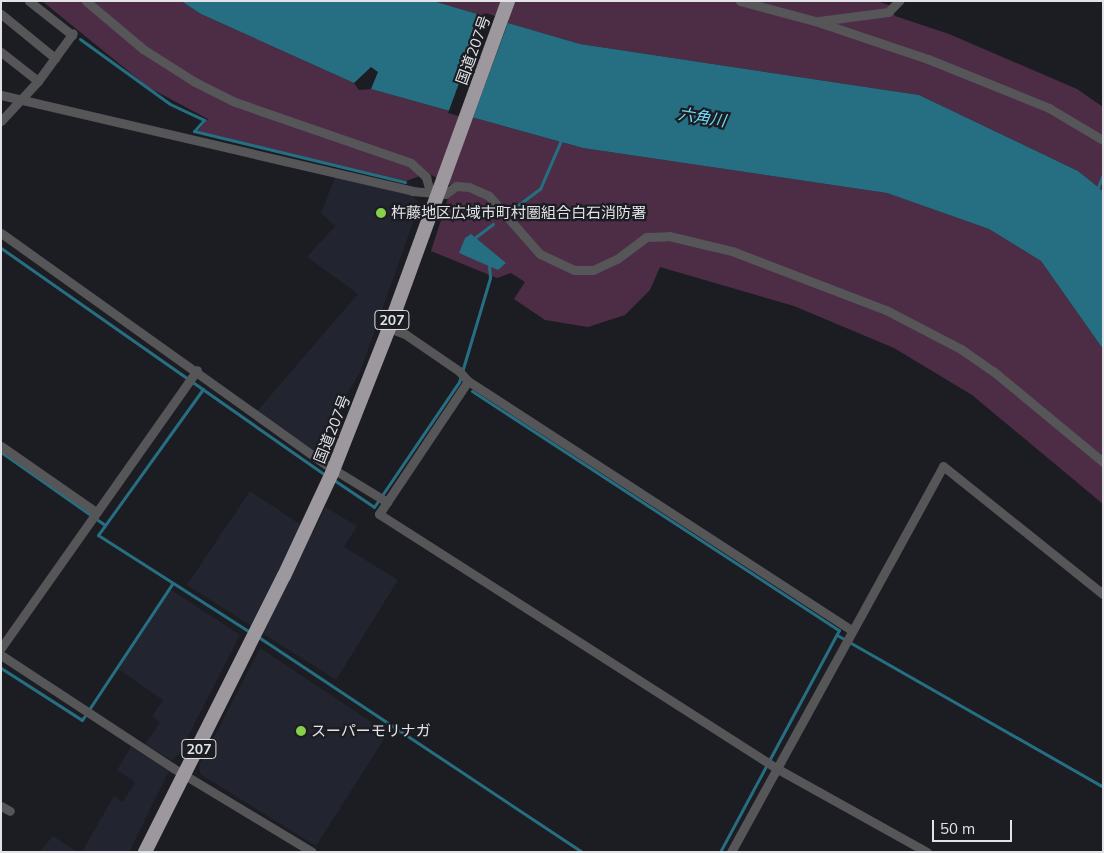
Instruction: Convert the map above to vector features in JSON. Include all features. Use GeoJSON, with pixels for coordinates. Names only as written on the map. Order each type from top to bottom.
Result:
{"type":"FeatureCollection","features":[{"type":"Feature","properties":{"kind":"highway","name":"国道207号"},"geometry":{"type":"LineString","coordinates":[[145,852],[258,629],[331,475],[389,328],[508,1]]}},
{"type":"Feature","properties":{"kind":"street"},"geometry":{"type":"LineString","coordinates":[[1,122],[38,81],[73,34],[29,1]]}},
{"type":"Feature","properties":{"kind":"street"},"geometry":{"type":"LineString","coordinates":[[86,1],[143,49],[195,82],[235,102],[411,163],[426,177],[429,188],[437,193]]}},
{"type":"Feature","properties":{"kind":"street"},"geometry":{"type":"LineString","coordinates":[[740,1],[815,21],[928,59],[1049,108],[1103,140]]}},
{"type":"Feature","properties":{"kind":"street"},"geometry":{"type":"LineString","coordinates":[[815,21],[888,12],[899,1]]}},
{"type":"Feature","properties":{"kind":"street"},"geometry":{"type":"LineString","coordinates":[[1,14],[55,58]]}},
{"type":"Feature","properties":{"kind":"street"},"geometry":{"type":"LineString","coordinates":[[1,52],[38,81]]}},
{"type":"Feature","properties":{"kind":"street"},"geometry":{"type":"LineString","coordinates":[[1,95],[412,191],[445,194],[456,186],[469,187],[489,196],[540,254],[575,270],[593,270],[617,259],[646,238],[670,236],[732,251],[836,290],[924,328],[992,371],[1103,462]]}},
{"type":"Feature","properties":{"kind":"street"},"geometry":{"type":"LineString","coordinates":[[1,233],[195,372],[331,475],[382,500]]}},
{"type":"Feature","properties":{"kind":"street"},"geometry":{"type":"LineString","coordinates":[[389,328],[405,334],[849,637]]}},
{"type":"Feature","properties":{"kind":"street"},"geometry":{"type":"LineString","coordinates":[[1,648],[195,372]]}},
{"type":"Feature","properties":{"kind":"street"},"geometry":{"type":"LineString","coordinates":[[464,376],[382,500],[379,514],[771,764],[927,852]]}},
{"type":"Feature","properties":{"kind":"street"},"geometry":{"type":"LineString","coordinates":[[1,446],[94,516]]}},
{"type":"Feature","properties":{"kind":"street"},"geometry":{"type":"LineString","coordinates":[[732,852],[771,764],[849,637],[943,466],[1103,594]]}},
{"type":"Feature","properties":{"kind":"street"},"geometry":{"type":"LineString","coordinates":[[1,655],[186,774],[312,852]]}},
{"type":"Feature","properties":{"kind":"shaded area"},"geometry":{"type":"Polygon","coordinates":[[[42,1],[181,1],[201,14],[354,83],[359,90],[371,89],[583,148],[887,193],[989,229],[1041,261],[1103,349],[1103,504],[972,395],[894,348],[794,306],[660,267],[650,290],[625,315],[588,327],[545,320],[514,299],[525,282],[511,273],[497,278],[431,251],[452,186],[428,173],[406,181],[198,131],[208,119],[148,87],[42,1]]]}},
{"type":"Feature","properties":{"kind":"shaded area"},"geometry":{"type":"Polygon","coordinates":[[[433,1],[876,1],[889,5],[895,16],[949,34],[1077,89],[1103,107],[1103,191],[1078,171],[919,95],[580,44],[433,1]]]}},
{"type":"Feature","properties":{"kind":"shaded area"},"geometry":{"type":"Polygon","coordinates":[[[335,177],[413,196],[420,203],[360,372],[337,411],[320,466],[252,417],[358,294],[307,257],[335,226],[321,213],[335,177]]]}},
{"type":"Feature","properties":{"kind":"shaded area"},"geometry":{"type":"Polygon","coordinates":[[[250,491],[313,533],[325,507],[357,526],[344,547],[398,580],[336,680],[187,585],[250,491]]]}},
{"type":"Feature","properties":{"kind":"shaded area"},"geometry":{"type":"Polygon","coordinates":[[[170,589],[240,635],[179,754],[172,760],[145,745],[160,722],[152,716],[163,700],[118,669],[170,589]]]}},
{"type":"Feature","properties":{"kind":"shaded area"},"geometry":{"type":"Polygon","coordinates":[[[260,648],[388,733],[316,846],[200,774],[199,766],[260,648]]]}},
{"type":"Feature","properties":{"kind":"shaded area"},"geometry":{"type":"Polygon","coordinates":[[[131,747],[169,771],[129,852],[82,852],[114,796],[123,802],[135,782],[117,770],[131,747]]]}},
{"type":"Feature","properties":{"kind":"shaded area"},"geometry":{"type":"Polygon","coordinates":[[[53,836],[78,852],[39,852],[53,836]]]}},
{"type":"Feature","properties":{"kind":"water","name":"六角川"},"geometry":{"type":"Polygon","coordinates":[[[181,1],[433,1],[580,44],[919,95],[1078,171],[1103,191],[1103,349],[1041,261],[989,229],[887,193],[583,148],[371,89],[378,72],[371,67],[354,83],[201,14],[181,1]]]}},
{"type":"Feature","properties":{"kind":"water"},"geometry":{"type":"Polygon","coordinates":[[[471,234],[506,263],[498,270],[459,253],[465,238],[471,234]]]}},
{"type":"Feature","properties":{"kind":"pier"},"geometry":{"type":"Polygon","coordinates":[[[485,13],[509,20],[472,120],[448,113],[485,13]]]}},
{"type":"Feature","properties":{"kind":"waterway"},"geometry":{"type":"LineString","coordinates":[[80,39],[170,104],[204,120],[194,131],[405,182]]}},
{"type":"Feature","properties":{"kind":"waterway"},"geometry":{"type":"LineString","coordinates":[[513,209],[540,189],[562,138]]}},
{"type":"Feature","properties":{"kind":"waterway"},"geometry":{"type":"LineString","coordinates":[[1097,190],[1103,174]]}},
{"type":"Feature","properties":{"kind":"waterway"},"geometry":{"type":"LineString","coordinates":[[473,239],[493,224]]}},
{"type":"Feature","properties":{"kind":"waterway"},"geometry":{"type":"LineString","coordinates":[[1,248],[327,476]]}},
{"type":"Feature","properties":{"kind":"waterway"},"geometry":{"type":"LineString","coordinates":[[334,480],[374,507],[459,382],[490,278],[489,264]]}},
{"type":"Feature","properties":{"kind":"waterway"},"geometry":{"type":"LineString","coordinates":[[203,389],[98,535],[251,633]]}},
{"type":"Feature","properties":{"kind":"waterway"},"geometry":{"type":"LineString","coordinates":[[472,391],[839,630],[720,852]]}},
{"type":"Feature","properties":{"kind":"waterway"},"geometry":{"type":"LineString","coordinates":[[1,452],[105,525]]}},
{"type":"Feature","properties":{"kind":"waterway"},"geometry":{"type":"LineString","coordinates":[[1,668],[82,720],[172,584]]}},
{"type":"Feature","properties":{"kind":"waterway"},"geometry":{"type":"LineString","coordinates":[[837,635],[1103,787]]}},
{"type":"Feature","properties":{"kind":"waterway"},"geometry":{"type":"LineString","coordinates":[[257,636],[582,852]]}},
{"type":"Feature","properties":{"kind":"place","name":"杵藤地区広域市町村圏組合白石消防署"},"geometry":{"type":"Point","coordinates":[381,213]}},
{"type":"Feature","properties":{"kind":"place","name":"スーパーモリナガ"},"geometry":{"type":"Point","coordinates":[301,731]}}]}
